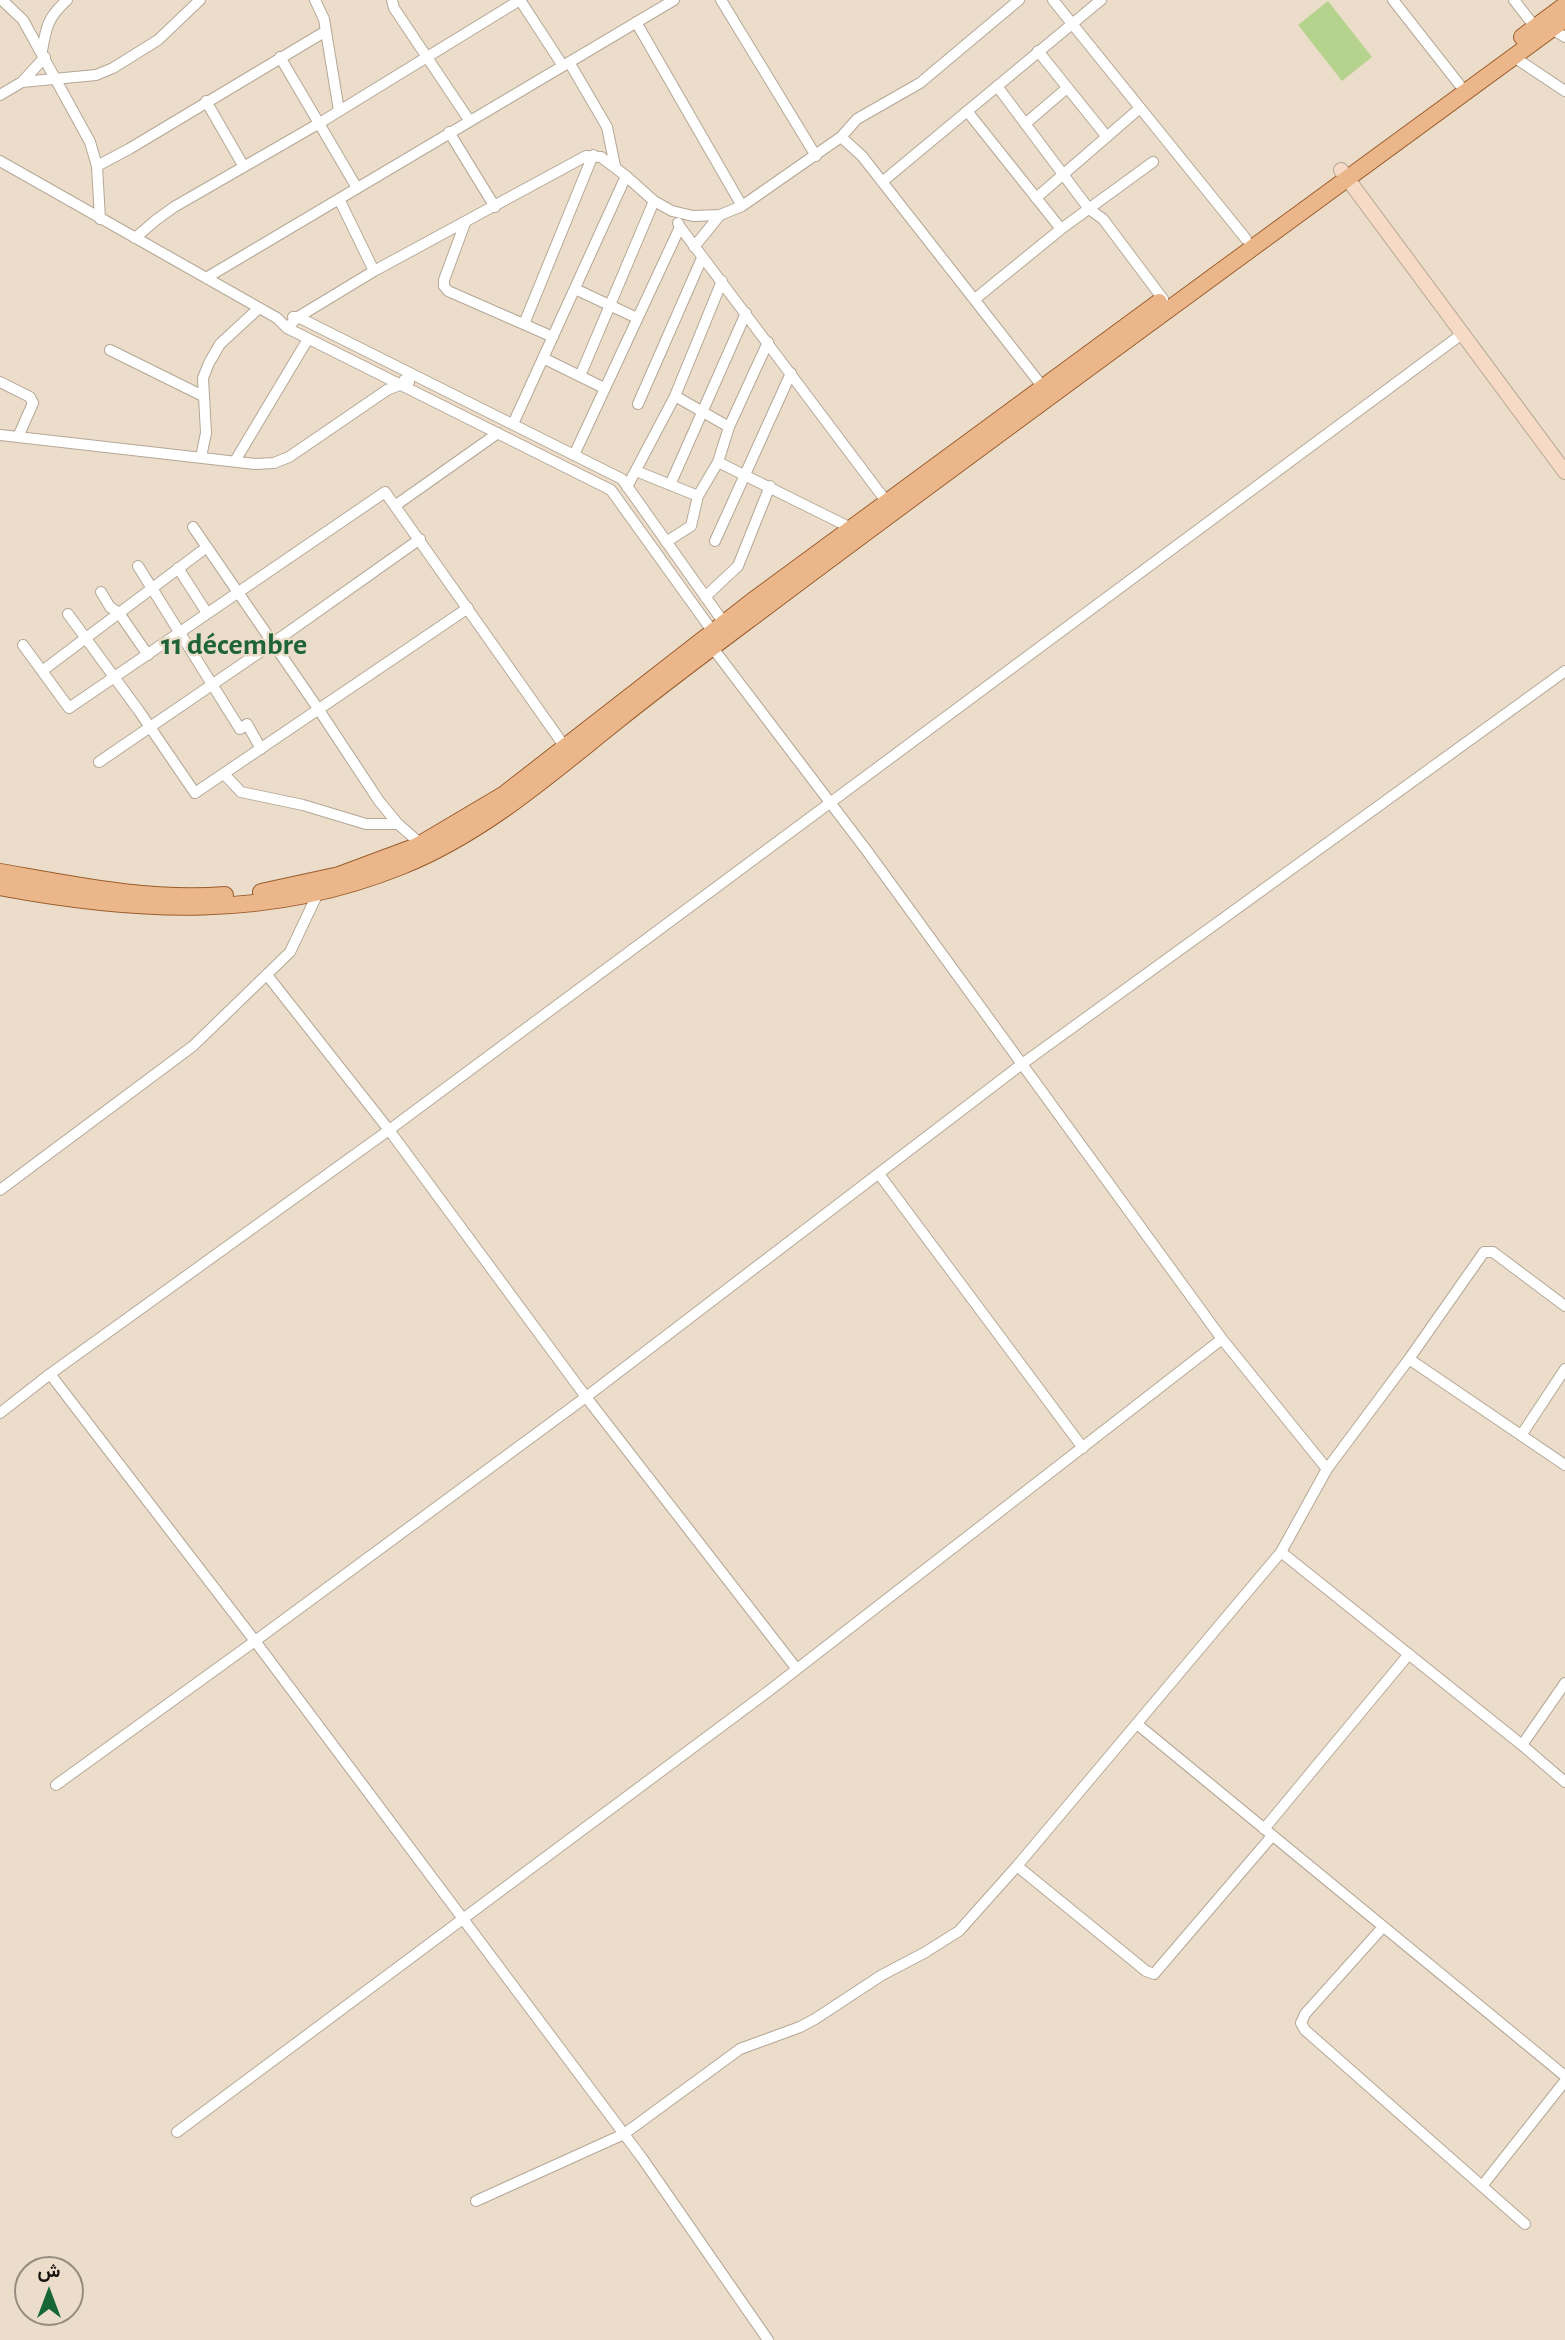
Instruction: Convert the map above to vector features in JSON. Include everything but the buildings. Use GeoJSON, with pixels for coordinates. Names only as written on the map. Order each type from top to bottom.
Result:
{"type":"FeatureCollection","features":[{"type":"Feature","properties":{"kind":"main road"},"geometry":{"type":"LineString","coordinates":[[0,887],[88,895],[176,896],[277,890],[341,881],[403,866],[477,828],[534,789],[716,634],[936,479],[1565,5]]}},
{"type":"Feature","properties":{"kind":"main road"},"geometry":{"type":"LineString","coordinates":[[0,872],[145,907],[193,908],[317,895],[421,844],[503,795],[886,501],[1246,239],[1561,28]]}},
{"type":"Feature","properties":{"kind":"street"},"geometry":{"type":"LineString","coordinates":[[2,0],[23,20],[90,142],[97,166],[100,219]]}},
{"type":"Feature","properties":{"kind":"street"},"geometry":{"type":"LineString","coordinates":[[0,95],[22,82],[43,54],[47,26],[53,13],[67,0]]}},
{"type":"Feature","properties":{"kind":"street"},"geometry":{"type":"LineString","coordinates":[[22,82],[96,75],[113,68],[158,40],[200,0]]}},
{"type":"Feature","properties":{"kind":"street"},"geometry":{"type":"LineString","coordinates":[[315,0],[324,19],[339,111]]}},
{"type":"Feature","properties":{"kind":"street"},"geometry":{"type":"LineString","coordinates":[[392,0],[394,8],[469,120]]}},
{"type":"Feature","properties":{"kind":"street"},"geometry":{"type":"LineString","coordinates":[[135,238],[174,207],[318,124],[520,0],[607,127],[615,166]]}},
{"type":"Feature","properties":{"kind":"street"},"geometry":{"type":"LineString","coordinates":[[206,278],[674,0]]}},
{"type":"Feature","properties":{"kind":"street"},"geometry":{"type":"LineString","coordinates":[[721,0],[816,156]]}},
{"type":"Feature","properties":{"kind":"street"},"geometry":{"type":"LineString","coordinates":[[287,328],[298,317],[374,271],[586,156],[601,157],[654,201],[672,211],[693,216],[720,215],[742,206],[816,156],[841,137],[858,119],[920,83],[1019,0]]}},
{"type":"Feature","properties":{"kind":"street"},"geometry":{"type":"LineString","coordinates":[[1053,0],[1246,239]]}},
{"type":"Feature","properties":{"kind":"street"},"geometry":{"type":"LineString","coordinates":[[882,182],[1101,0]]}},
{"type":"Feature","properties":{"kind":"street"},"geometry":{"type":"LineString","coordinates":[[1393,0],[1459,84]]}},
{"type":"Feature","properties":{"kind":"street"},"geometry":{"type":"LineString","coordinates":[[1514,0],[1535,27]]}},
{"type":"Feature","properties":{"kind":"street"},"geometry":{"type":"LineString","coordinates":[[1561,0],[1565,5]]}},
{"type":"Feature","properties":{"kind":"street"},"geometry":{"type":"LineString","coordinates":[[636,22],[742,206]]}},
{"type":"Feature","properties":{"kind":"street"},"geometry":{"type":"LineString","coordinates":[[97,166],[326,31]]}},
{"type":"Feature","properties":{"kind":"street"},"geometry":{"type":"LineString","coordinates":[[1038,51],[1107,137]]}},
{"type":"Feature","properties":{"kind":"street"},"geometry":{"type":"LineString","coordinates":[[280,57],[357,188]]}},
{"type":"Feature","properties":{"kind":"street"},"geometry":{"type":"LineString","coordinates":[[1514,57],[1565,91]]}},
{"type":"Feature","properties":{"kind":"street"},"geometry":{"type":"LineString","coordinates":[[997,86],[1089,209],[1103,219],[1163,299]]}},
{"type":"Feature","properties":{"kind":"street"},"geometry":{"type":"LineString","coordinates":[[1025,124],[1068,88]]}},
{"type":"Feature","properties":{"kind":"street"},"geometry":{"type":"LineString","coordinates":[[206,101],[244,167]]}},
{"type":"Feature","properties":{"kind":"street"},"geometry":{"type":"LineString","coordinates":[[1036,198],[1140,108]]}},
{"type":"Feature","properties":{"kind":"street"},"geometry":{"type":"LineString","coordinates":[[967,111],[1060,229]]}},
{"type":"Feature","properties":{"kind":"street"},"geometry":{"type":"LineString","coordinates":[[449,132],[495,207]]}},
{"type":"Feature","properties":{"kind":"street"},"geometry":{"type":"LineString","coordinates":[[841,137],[862,156],[1042,386]]}},
{"type":"Feature","properties":{"kind":"street"},"geometry":{"type":"LineString","coordinates":[[524,324],[593,155]]}},
{"type":"Feature","properties":{"kind":"street"},"geometry":{"type":"LineString","coordinates":[[0,162],[260,308],[287,328],[308,339],[513,425],[622,479],[705,597],[716,634]]}},
{"type":"Feature","properties":{"kind":"street"},"geometry":{"type":"LineString","coordinates":[[975,299],[1060,229],[1153,162]]}},
{"type":"Feature","properties":{"kind":"street"},"geometry":{"type":"LineString","coordinates":[[1344,174],[1565,472]]}},
{"type":"Feature","properties":{"kind":"street"},"geometry":{"type":"LineString","coordinates":[[513,425],[626,176]]}},
{"type":"Feature","properties":{"kind":"street"},"geometry":{"type":"LineString","coordinates":[[339,199],[374,271]]}},
{"type":"Feature","properties":{"kind":"street"},"geometry":{"type":"LineString","coordinates":[[580,376],[654,201]]}},
{"type":"Feature","properties":{"kind":"street"},"geometry":{"type":"LineString","coordinates":[[672,211],[702,258],[886,501]]}},
{"type":"Feature","properties":{"kind":"street"},"geometry":{"type":"LineString","coordinates":[[694,247],[720,215]]}},
{"type":"Feature","properties":{"kind":"street"},"geometry":{"type":"LineString","coordinates":[[465,223],[443,279],[444,286],[448,291],[553,337]]}},
{"type":"Feature","properties":{"kind":"street"},"geometry":{"type":"LineString","coordinates":[[574,455],[680,227]]}},
{"type":"Feature","properties":{"kind":"street"},"geometry":{"type":"LineString","coordinates":[[638,404],[702,258]]}},
{"type":"Feature","properties":{"kind":"street"},"geometry":{"type":"LineString","coordinates":[[627,487],[675,396],[722,281]]}},
{"type":"Feature","properties":{"kind":"street"},"geometry":{"type":"LineString","coordinates":[[575,289],[637,318]]}},
{"type":"Feature","properties":{"kind":"street"},"geometry":{"type":"LineString","coordinates":[[201,457],[207,415],[203,378],[208,363],[220,344],[260,308]]}},
{"type":"Feature","properties":{"kind":"street"},"geometry":{"type":"LineString","coordinates":[[670,485],[746,313]]}},
{"type":"Feature","properties":{"kind":"street"},"geometry":{"type":"LineString","coordinates":[[277,318],[298,317],[498,433],[611,490],[716,634],[831,803],[1222,1339],[1327,1469]]}},
{"type":"Feature","properties":{"kind":"street"},"geometry":{"type":"LineString","coordinates":[[0,1413],[50,1374],[389,1130],[1462,334]]}},
{"type":"Feature","properties":{"kind":"street"},"geometry":{"type":"LineString","coordinates":[[235,461],[308,339]]}},
{"type":"Feature","properties":{"kind":"street"},"geometry":{"type":"LineString","coordinates":[[666,542],[691,526],[698,496],[718,462],[729,427],[768,342]]}},
{"type":"Feature","properties":{"kind":"street"},"geometry":{"type":"LineString","coordinates":[[110,350],[203,396]]}},
{"type":"Feature","properties":{"kind":"street"},"geometry":{"type":"LineString","coordinates":[[543,358],[604,388]]}},
{"type":"Feature","properties":{"kind":"street"},"geometry":{"type":"LineString","coordinates":[[715,541],[790,373]]}},
{"type":"Feature","properties":{"kind":"street"},"geometry":{"type":"LineString","coordinates":[[0,435],[256,464],[274,463],[289,457],[406,380]]}},
{"type":"Feature","properties":{"kind":"street"},"geometry":{"type":"LineString","coordinates":[[0,382],[30,397],[33,403],[18,437]]}},
{"type":"Feature","properties":{"kind":"street"},"geometry":{"type":"LineString","coordinates":[[675,396],[729,427]]}},
{"type":"Feature","properties":{"kind":"street"},"geometry":{"type":"LineString","coordinates":[[396,505],[498,433]]}},
{"type":"Feature","properties":{"kind":"street"},"geometry":{"type":"LineString","coordinates":[[718,462],[851,528]]}},
{"type":"Feature","properties":{"kind":"street"},"geometry":{"type":"LineString","coordinates":[[636,471],[698,496]]}},
{"type":"Feature","properties":{"kind":"street"},"geometry":{"type":"LineString","coordinates":[[705,597],[738,566],[770,486]]}},
{"type":"Feature","properties":{"kind":"street"},"geometry":{"type":"LineString","coordinates":[[23,645],[69,708],[385,492],[565,747]]}},
{"type":"Feature","properties":{"kind":"street"},"geometry":{"type":"LineString","coordinates":[[193,527],[379,802],[398,824],[421,844]]}},
{"type":"Feature","properties":{"kind":"street"},"geometry":{"type":"LineString","coordinates":[[99,762],[420,539]]}},
{"type":"Feature","properties":{"kind":"street"},"geometry":{"type":"LineString","coordinates":[[42,671],[207,547]]}},
{"type":"Feature","properties":{"kind":"street"},"geometry":{"type":"LineString","coordinates":[[138,566],[240,729],[247,724],[261,749]]}},
{"type":"Feature","properties":{"kind":"street"},"geometry":{"type":"LineString","coordinates":[[178,568],[207,613]]}},
{"type":"Feature","properties":{"kind":"street"},"geometry":{"type":"LineString","coordinates":[[101,592],[148,655]]}},
{"type":"Feature","properties":{"kind":"street"},"geometry":{"type":"LineString","coordinates":[[68,614],[195,793],[468,608]]}},
{"type":"Feature","properties":{"kind":"street"},"geometry":{"type":"LineString","coordinates":[[56,1785],[255,1642],[586,1397],[1022,1064],[1565,671]]}},
{"type":"Feature","properties":{"kind":"street"},"geometry":{"type":"LineString","coordinates":[[224,774],[241,792],[303,805],[366,824],[398,824]]}},
{"type":"Feature","properties":{"kind":"street"},"geometry":{"type":"LineString","coordinates":[[0,1190],[193,1046],[290,952],[317,895]]}},
{"type":"Feature","properties":{"kind":"street"},"geometry":{"type":"LineString","coordinates":[[267,975],[389,1130],[586,1397],[796,1668]]}},
{"type":"Feature","properties":{"kind":"street"},"geometry":{"type":"LineString","coordinates":[[879,1174],[1083,1448]]}},
{"type":"Feature","properties":{"kind":"street"},"geometry":{"type":"LineString","coordinates":[[476,2201],[624,2134],[740,2049],[815,2020],[882,1975],[959,1931],[1017,1867],[1281,1552],[1327,1469],[1409,1359],[1483,1252],[1493,1252],[1565,1306]]}},
{"type":"Feature","properties":{"kind":"street"},"geometry":{"type":"LineString","coordinates":[[177,2132],[770,1690],[1222,1339]]}},
{"type":"Feature","properties":{"kind":"street"},"geometry":{"type":"LineString","coordinates":[[1409,1359],[1565,1465]]}},
{"type":"Feature","properties":{"kind":"street"},"geometry":{"type":"LineString","coordinates":[[1522,1434],[1565,1369]]}},
{"type":"Feature","properties":{"kind":"street"},"geometry":{"type":"LineString","coordinates":[[50,1374],[624,2134],[768,2340]]}},
{"type":"Feature","properties":{"kind":"street"},"geometry":{"type":"LineString","coordinates":[[1281,1552],[1565,1782]]}},
{"type":"Feature","properties":{"kind":"street"},"geometry":{"type":"LineString","coordinates":[[1017,1867],[1146,1971],[1154,1974],[1409,1654]]}},
{"type":"Feature","properties":{"kind":"street"},"geometry":{"type":"LineString","coordinates":[[1522,1745],[1565,1683]]}},
{"type":"Feature","properties":{"kind":"street"},"geometry":{"type":"LineString","coordinates":[[1137,1724],[1565,2079],[1482,2186]]}},
{"type":"Feature","properties":{"kind":"street"},"geometry":{"type":"LineString","coordinates":[[1383,1927],[1305,2014],[1301,2023],[1304,2031],[1525,2224]]}},
{"type":"Feature","properties":{"kind":"green space"},"geometry":{"type":"Polygon","coordinates":[[[1328,1],[1372,57],[1342,81],[1298,25],[1328,1]]]}},
{"type":"Feature","properties":{"kind":"district","name":"11 décembre"},"geometry":{"type":"Point","coordinates":[234,645]}}]}
